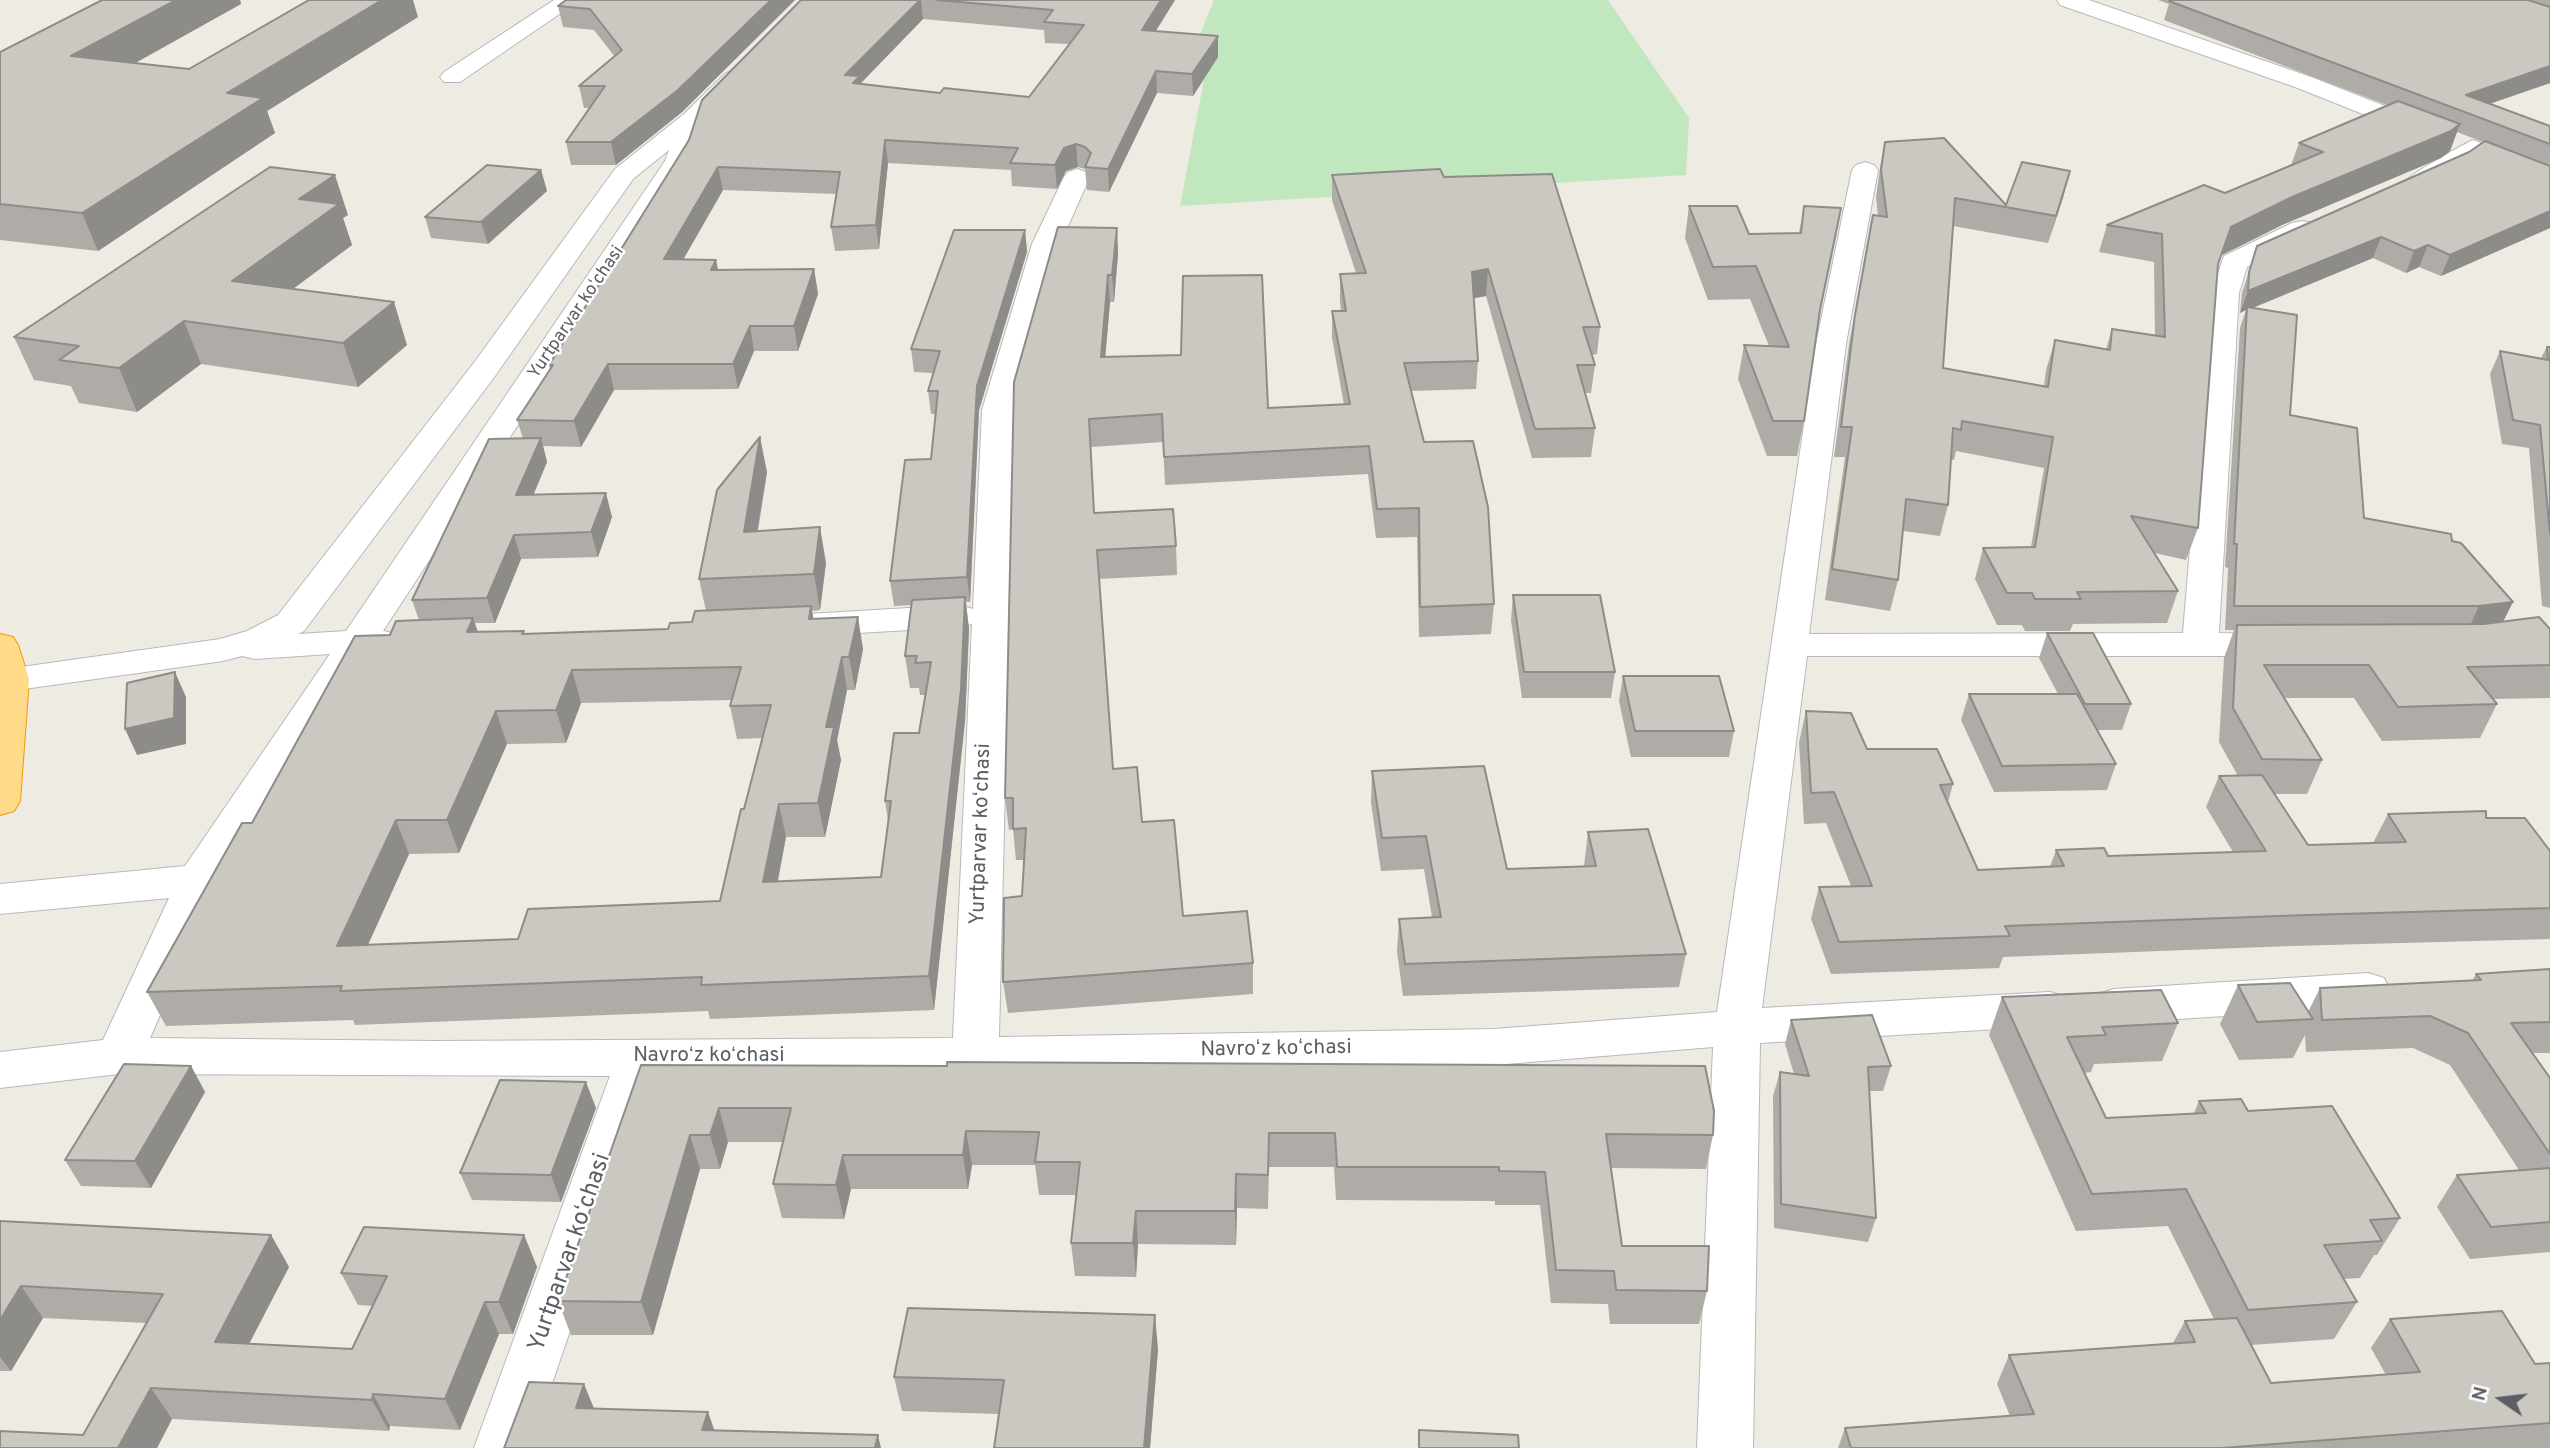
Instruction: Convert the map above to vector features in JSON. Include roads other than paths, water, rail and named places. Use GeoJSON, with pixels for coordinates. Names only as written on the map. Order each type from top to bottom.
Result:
{"type":"FeatureCollection","features":[{"type":"Feature","properties":{"kind":"highway"},"geometry":{"type":"LineString","coordinates":[[0,801],[5,662]]}},
{"type":"Feature","properties":{"kind":"street"},"geometry":{"type":"LineString","coordinates":[[452,77],[569,0]]}},
{"type":"Feature","properties":{"kind":"street"},"geometry":{"type":"LineString","coordinates":[[2068,0],[2292,78],[2550,179]]}},
{"type":"Feature","properties":{"kind":"street","name":"Yurtparvar koʻchasi"},"geometry":{"type":"LineString","coordinates":[[119,1056],[198,880],[678,161],[693,119],[755,56]]}},
{"type":"Feature","properties":{"kind":"street"},"geometry":{"type":"LineString","coordinates":[[223,650],[260,639],[291,623],[484,370],[624,174],[693,119]]}},
{"type":"Feature","properties":{"kind":"street"},"geometry":{"type":"LineString","coordinates":[[2392,191],[2451,165],[2473,148]]}},
{"type":"Feature","properties":{"kind":"street"},"geometry":{"type":"LineString","coordinates":[[1725,1448],[1737,1028],[1831,344],[1865,170]]}},
{"type":"Feature","properties":{"kind":"street","name":"Yurtparvar koʻchasi"},"geometry":{"type":"LineString","coordinates":[[975,1055],[998,410],[1046,244],[1077,177]]}},
{"type":"Feature","properties":{"kind":"street"},"geometry":{"type":"LineString","coordinates":[[2200,644],[2225,293],[2234,262],[2331,217]]}},
{"type":"Feature","properties":{"kind":"street"},"geometry":{"type":"LineString","coordinates":[[781,626],[990,614]]}},
{"type":"Feature","properties":{"kind":"street"},"geometry":{"type":"LineString","coordinates":[[5,662],[414,639]]}},
{"type":"Feature","properties":{"kind":"street"},"geometry":{"type":"LineString","coordinates":[[1790,645],[2317,645]]}},
{"type":"Feature","properties":{"kind":"street"},"geometry":{"type":"LineString","coordinates":[[0,898],[198,880]]}},
{"type":"Feature","properties":{"kind":"street","name":"Navroʻz koʻchasi"},"geometry":{"type":"LineString","coordinates":[[0,1070],[119,1056],[640,1058],[1494,1047],[1737,1028],[2414,987]]}},
{"type":"Feature","properties":{"kind":"street","name":"Yurtparvar koʻchasi"},"geometry":{"type":"LineString","coordinates":[[502,1448],[640,1058]]}}]}
